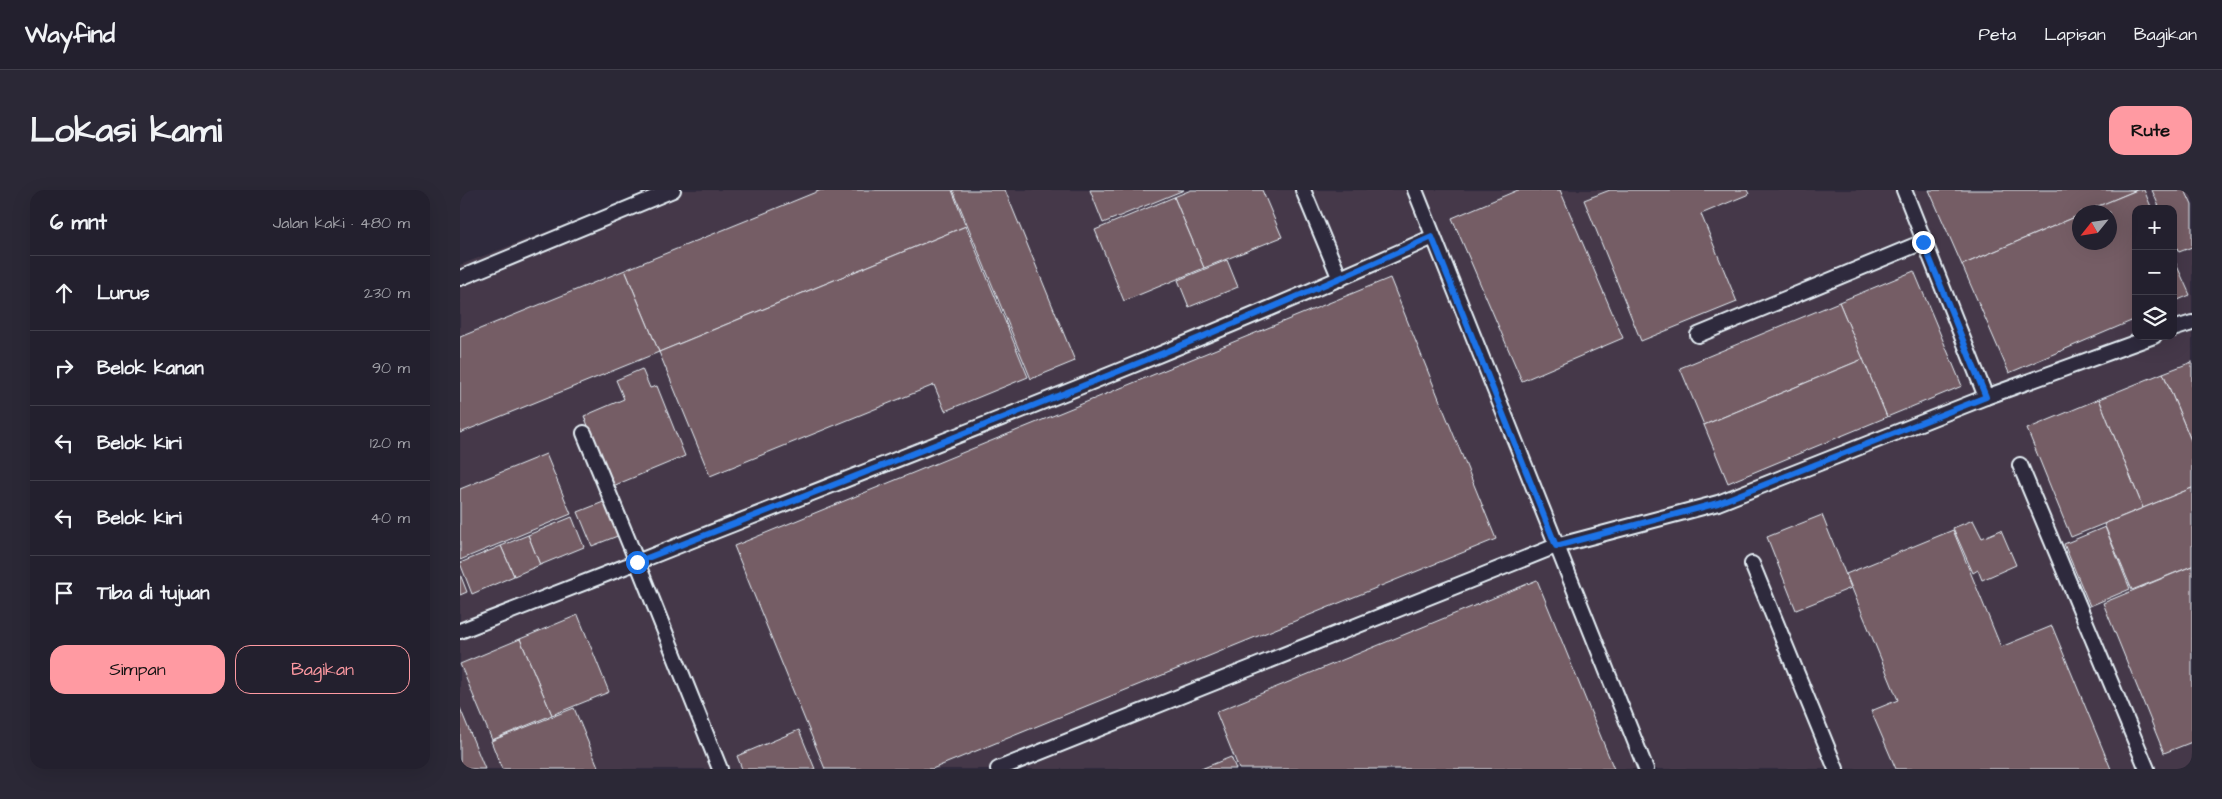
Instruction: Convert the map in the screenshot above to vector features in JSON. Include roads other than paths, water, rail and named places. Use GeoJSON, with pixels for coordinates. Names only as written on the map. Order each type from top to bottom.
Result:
{"type":"FeatureCollection","features":[{"type":"Feature","properties":{"kind":"lane"},"geometry":{"type":"LineString","coordinates":[[460,278],[673,190]]}},
{"type":"Feature","properties":{"kind":"lane"},"geometry":{"type":"LineString","coordinates":[[1303,190],[1340,279]]}},
{"type":"Feature","properties":{"kind":"lane"},"geometry":{"type":"LineString","coordinates":[[1415,190],[1432,237],[1646,769]]}},
{"type":"Feature","properties":{"kind":"lane"},"geometry":{"type":"LineString","coordinates":[[1904,190],[1986,397]]}},
{"type":"Feature","properties":{"kind":"lane"},"geometry":{"type":"LineString","coordinates":[[460,631],[637,562],[1340,279],[1432,237]]}},
{"type":"Feature","properties":{"kind":"lane"},"geometry":{"type":"LineString","coordinates":[[1698,334],[1923,242]]}},
{"type":"Feature","properties":{"kind":"lane"},"geometry":{"type":"LineString","coordinates":[[2177,328],[2192,323]]}},
{"type":"Feature","properties":{"kind":"lane"},"geometry":{"type":"LineString","coordinates":[[998,769],[1556,546],[1718,503],[1986,397],[2143,340]]}},
{"type":"Feature","properties":{"kind":"lane"},"geometry":{"type":"LineString","coordinates":[[584,433],[720,769]]}},
{"type":"Feature","properties":{"kind":"lane"},"geometry":{"type":"LineString","coordinates":[[2020,465],[2147,769]]}},
{"type":"Feature","properties":{"kind":"lane"},"geometry":{"type":"LineString","coordinates":[[1752,564],[1836,769]]}}]}
